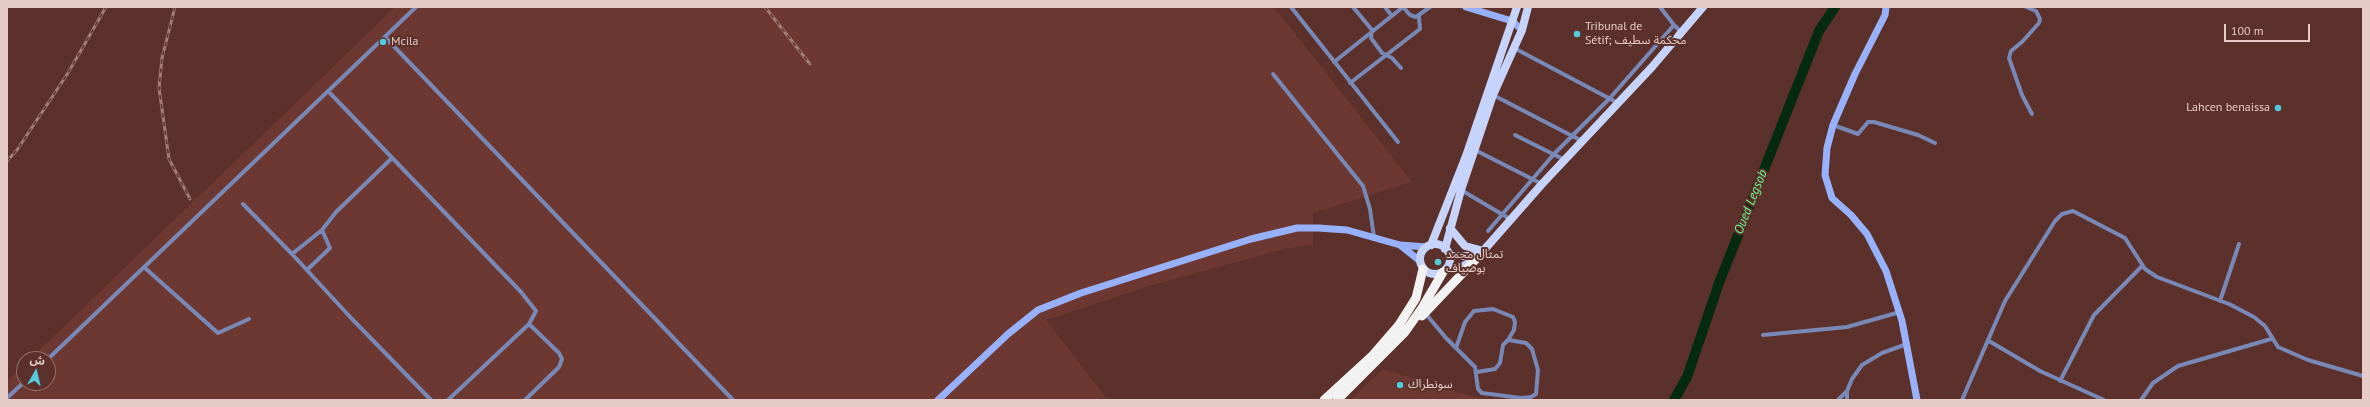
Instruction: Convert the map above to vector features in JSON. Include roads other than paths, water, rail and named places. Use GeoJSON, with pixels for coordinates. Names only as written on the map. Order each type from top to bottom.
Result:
{"type":"FeatureCollection","features":[{"type":"Feature","properties":{"kind":"highway"},"geometry":{"type":"LineString","coordinates":[[1337,400],[1425,312],[1481,252]]}},
{"type":"Feature","properties":{"kind":"highway"},"geometry":{"type":"LineString","coordinates":[[1324,400],[1373,355],[1399,325],[1416,298],[1422,265]]}},
{"type":"Feature","properties":{"kind":"highway"},"geometry":{"type":"LineString","coordinates":[[1405,332],[1422,308],[1444,270]]}},
{"type":"Feature","properties":{"kind":"main road"},"geometry":{"type":"LineString","coordinates":[[1517,7],[1466,156],[1429,246],[1421,253],[1422,265],[1431,274],[1444,270],[1460,268],[1481,252],[1507,216],[1566,161],[1652,67],[1703,7]]}},
{"type":"Feature","properties":{"kind":"main road"},"geometry":{"type":"LineString","coordinates":[[1444,270],[1450,228],[1460,190],[1494,95],[1522,30],[1528,7]]}},
{"type":"Feature","properties":{"kind":"main road"},"geometry":{"type":"LineString","coordinates":[[1450,228],[1465,246],[1481,252]]}},
{"type":"Feature","properties":{"kind":"main road"},"geometry":{"type":"LineString","coordinates":[[1429,246],[1438,245],[1447,253],[1472,256],[1481,252]]}},
{"type":"Feature","properties":{"kind":"street"},"geometry":{"type":"LineString","coordinates":[[56,351],[416,7]]}},
{"type":"Feature","properties":{"kind":"street"},"geometry":{"type":"LineString","coordinates":[[1291,7],[1398,142]]}},
{"type":"Feature","properties":{"kind":"street"},"geometry":{"type":"LineString","coordinates":[[1353,7],[1372,30],[1371,38],[1385,55],[1392,58],[1400,68]]}},
{"type":"Feature","properties":{"kind":"street"},"geometry":{"type":"LineString","coordinates":[[1385,7],[1392,16]]}},
{"type":"Feature","properties":{"kind":"street"},"geometry":{"type":"LineString","coordinates":[[1334,62],[1372,30],[1403,7],[1412,16],[1419,17]]}},
{"type":"Feature","properties":{"kind":"street"},"geometry":{"type":"LineString","coordinates":[[1419,17],[1430,7]]}},
{"type":"Feature","properties":{"kind":"street"},"geometry":{"type":"LineString","coordinates":[[1466,7],[1512,21],[1522,30]]}},
{"type":"Feature","properties":{"kind":"street"},"geometry":{"type":"LineString","coordinates":[[1660,7],[1681,32]]}},
{"type":"Feature","properties":{"kind":"street"},"geometry":{"type":"LineString","coordinates":[[1886,7],[1885,15],[1855,74],[1833,124],[1827,148],[1826,185],[1832,198],[1860,224],[1875,247],[1900,312],[1917,400]]}},
{"type":"Feature","properties":{"kind":"street"},"geometry":{"type":"LineString","coordinates":[[2026,7],[2036,11],[2040,19],[2039,23],[2022,42],[2011,51],[2009,58],[2022,95],[2032,114]]}},
{"type":"Feature","properties":{"kind":"street"},"geometry":{"type":"LineString","coordinates":[[1350,83],[1420,28],[1419,17]]}},
{"type":"Feature","properties":{"kind":"street"},"geometry":{"type":"LineString","coordinates":[[1488,231],[1507,216],[1554,154],[1610,98],[1674,25]]}},
{"type":"Feature","properties":{"kind":"street"},"geometry":{"type":"LineString","coordinates":[[385,37],[733,400]]}},
{"type":"Feature","properties":{"kind":"street"},"geometry":{"type":"LineString","coordinates":[[1514,48],[1610,98],[1618,104]]}},
{"type":"Feature","properties":{"kind":"street"},"geometry":{"type":"LineString","coordinates":[[1645,59],[1652,67]]}},
{"type":"Feature","properties":{"kind":"street"},"geometry":{"type":"LineString","coordinates":[[1273,74],[1363,186],[1370,209],[1374,237]]}},
{"type":"Feature","properties":{"kind":"street"},"geometry":{"type":"LineString","coordinates":[[328,91],[532,304],[536,311],[529,324],[448,400]]}},
{"type":"Feature","properties":{"kind":"street"},"geometry":{"type":"LineString","coordinates":[[1494,95],[1573,135],[1583,142]]}},
{"type":"Feature","properties":{"kind":"street"},"geometry":{"type":"LineString","coordinates":[[1833,124],[1858,134],[1862,132],[1868,122],[1871,122],[1918,135],[1935,143]]}},
{"type":"Feature","properties":{"kind":"street"},"geometry":{"type":"LineString","coordinates":[[1515,135],[1566,161]]}},
{"type":"Feature","properties":{"kind":"street"},"geometry":{"type":"LineString","coordinates":[[1475,150],[1542,184]]}},
{"type":"Feature","properties":{"kind":"street"},"geometry":{"type":"LineString","coordinates":[[292,254],[322,230],[336,212],[392,158]]}},
{"type":"Feature","properties":{"kind":"street"},"geometry":{"type":"LineString","coordinates":[[1460,190],[1507,216]]}},
{"type":"Feature","properties":{"kind":"street"},"geometry":{"type":"LineString","coordinates":[[243,204],[431,400]]}},
{"type":"Feature","properties":{"kind":"street"},"geometry":{"type":"LineString","coordinates":[[1962,400],[1989,341],[2005,301],[2046,234],[2062,214],[2073,211],[2120,235],[2130,244],[2142,266],[2157,277],[2220,301],[2260,321],[2271,339],[2278,347],[2290,353],[2363,376]]}},
{"type":"Feature","properties":{"kind":"street"},"geometry":{"type":"LineString","coordinates":[[938,400],[1038,310],[1069,297],[1251,239],[1296,228],[1347,230],[1400,245],[1429,246]]}},
{"type":"Feature","properties":{"kind":"street"},"geometry":{"type":"LineString","coordinates":[[307,270],[330,248],[322,230]]}},
{"type":"Feature","properties":{"kind":"street"},"geometry":{"type":"LineString","coordinates":[[2220,301],[2239,244]]}},
{"type":"Feature","properties":{"kind":"street"},"geometry":{"type":"LineString","coordinates":[[1400,245],[1422,265]]}},
{"type":"Feature","properties":{"kind":"street"},"geometry":{"type":"LineString","coordinates":[[2060,381],[2094,315],[2142,266]]}},
{"type":"Feature","properties":{"kind":"street"},"geometry":{"type":"LineString","coordinates":[[144,268],[218,333],[249,318]]}},
{"type":"Feature","properties":{"kind":"street"},"geometry":{"type":"LineString","coordinates":[[1456,348],[1469,316],[1480,309],[1493,309],[1513,317],[1515,322],[1514,330],[1508,340],[1503,344],[1500,363],[1495,369],[1477,372]]}},
{"type":"Feature","properties":{"kind":"street"},"geometry":{"type":"LineString","coordinates":[[1425,312],[1477,372],[1478,389],[1487,395],[1529,398],[1536,394],[1538,370],[1532,349],[1526,343],[1508,340]]}},
{"type":"Feature","properties":{"kind":"street"},"geometry":{"type":"LineString","coordinates":[[1763,335],[1847,326],[1900,312]]}},
{"type":"Feature","properties":{"kind":"street"},"geometry":{"type":"LineString","coordinates":[[525,400],[559,367],[562,359],[559,353],[529,324]]}},
{"type":"Feature","properties":{"kind":"street"},"geometry":{"type":"LineString","coordinates":[[2141,400],[2153,383],[2178,366],[2271,339]]}},
{"type":"Feature","properties":{"kind":"street"},"geometry":{"type":"LineString","coordinates":[[1989,341],[2060,381],[2104,400]]}},
{"type":"Feature","properties":{"kind":"street"},"geometry":{"type":"LineString","coordinates":[[1838,400],[1847,391],[1852,379],[1862,365],[1882,353],[1907,344]]}},
{"type":"Feature","properties":{"kind":"street"},"geometry":{"type":"LineString","coordinates":[[7,398],[16,390]]}},
{"type":"Feature","properties":{"kind":"street"},"geometry":{"type":"LineString","coordinates":[[1847,391],[1847,400]]}},
{"type":"Feature","properties":{"kind":"waterway","name":"Oued Legsob"},"geometry":{"type":"LineString","coordinates":[[1674,400],[1687,377],[1719,283],[1819,31],[1835,7]]}},
{"type":"Feature","properties":{"kind":"railway"},"geometry":{"type":"LineString","coordinates":[[7,161],[17,150],[68,73],[106,7]]}},
{"type":"Feature","properties":{"kind":"railway"},"geometry":{"type":"LineString","coordinates":[[175,7],[162,58],[159,88],[169,159],[190,199]]}},
{"type":"Feature","properties":{"kind":"railway"},"geometry":{"type":"LineString","coordinates":[[765,7],[810,64]]}},
{"type":"Feature","properties":{"kind":"place","name":"Tribunal de Sétif; محكمة سطيف"},"geometry":{"type":"Point","coordinates":[1577,34]}},
{"type":"Feature","properties":{"kind":"place","name":"Mcila"},"geometry":{"type":"Point","coordinates":[383,42]}},
{"type":"Feature","properties":{"kind":"place","name":"Lahcen benaissa"},"geometry":{"type":"Point","coordinates":[2278,108]}},
{"type":"Feature","properties":{"kind":"place","name":"تمثال محمد بوضياف"},"geometry":{"type":"Point","coordinates":[1438,262]}},
{"type":"Feature","properties":{"kind":"place","name":"سونطراك"},"geometry":{"type":"Point","coordinates":[1400,385]}}]}
